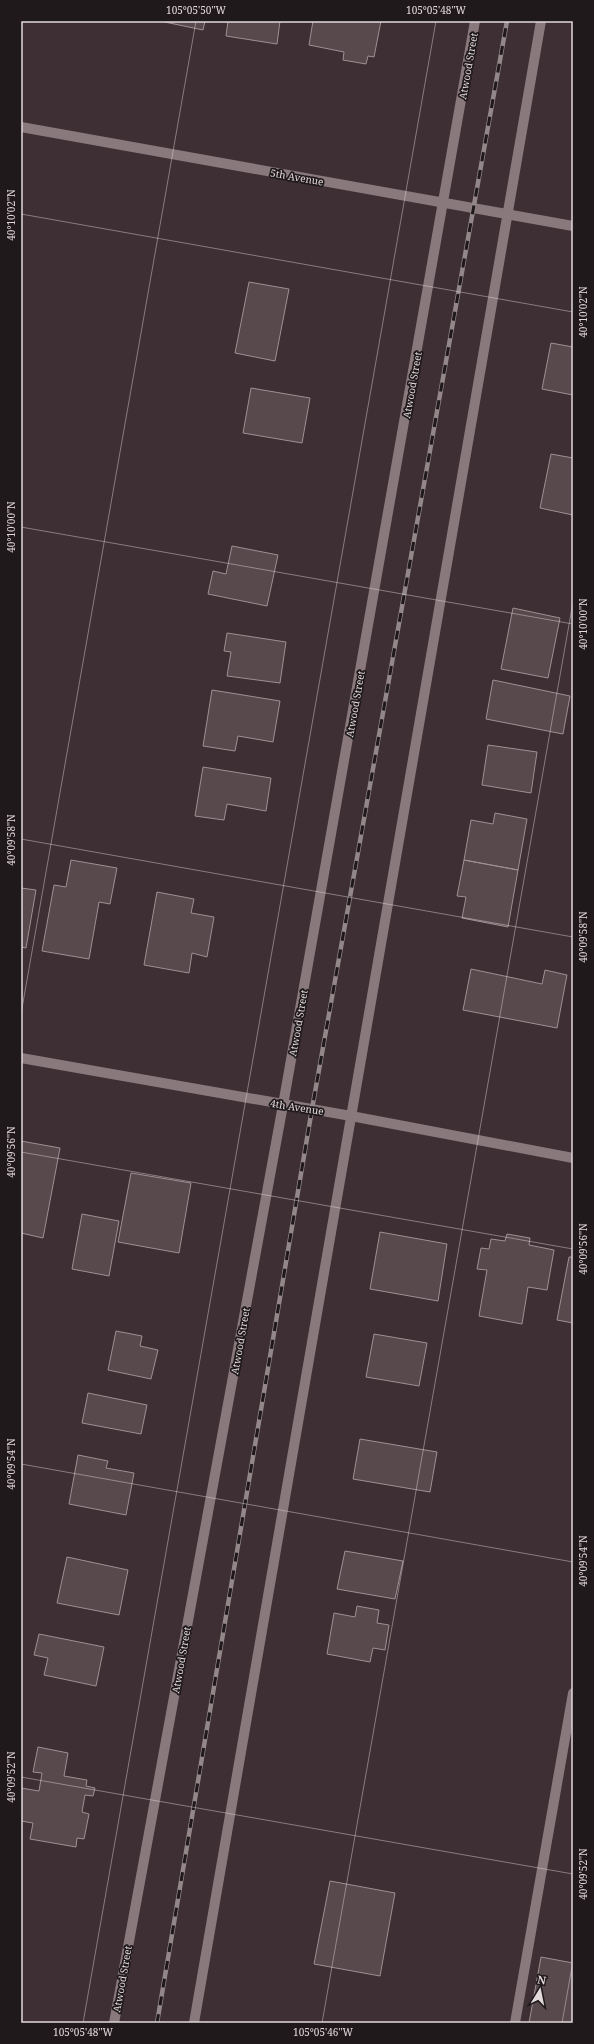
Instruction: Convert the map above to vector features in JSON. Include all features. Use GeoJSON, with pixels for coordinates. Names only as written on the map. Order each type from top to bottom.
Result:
{"type":"FeatureCollection","features":[{"type":"Feature","properties":{"kind":"street","name":"Atwood Street"},"geometry":{"type":"LineString","coordinates":[[114,2023],[283,1105],[444,203],[475,21]]}},
{"type":"Feature","properties":{"kind":"street"},"geometry":{"type":"LineString","coordinates":[[194,2023],[541,21]]}},
{"type":"Feature","properties":{"kind":"street","name":"5th Avenue"},"geometry":{"type":"LineString","coordinates":[[21,127],[573,226]]}},
{"type":"Feature","properties":{"kind":"street","name":"4th Avenue"},"geometry":{"type":"LineString","coordinates":[[21,1058],[351,1116],[573,1158]]}},
{"type":"Feature","properties":{"kind":"street"},"geometry":{"type":"LineString","coordinates":[[515,2023],[573,1693]]}},
{"type":"Feature","properties":{"kind":"building"},"geometry":{"type":"Polygon","coordinates":[[[160,21],[205,21],[203,30],[160,21]]]}},
{"type":"Feature","properties":{"kind":"building"},"geometry":{"type":"Polygon","coordinates":[[[228,21],[280,21],[277,44],[226,36],[228,21]]]}},
{"type":"Feature","properties":{"kind":"building"},"geometry":{"type":"Polygon","coordinates":[[[313,21],[381,21],[374,57],[368,56],[366,64],[343,60],[344,52],[309,45],[313,21]]]}},
{"type":"Feature","properties":{"kind":"building"},"geometry":{"type":"Polygon","coordinates":[[[249,282],[289,289],[275,361],[235,353],[249,282]]]}},
{"type":"Feature","properties":{"kind":"building"},"geometry":{"type":"Polygon","coordinates":[[[551,343],[573,347],[573,395],[542,389],[551,343]]]}},
{"type":"Feature","properties":{"kind":"building"},"geometry":{"type":"Polygon","coordinates":[[[251,388],[310,398],[302,443],[243,433],[251,388]]]}},
{"type":"Feature","properties":{"kind":"building"},"geometry":{"type":"Polygon","coordinates":[[[551,454],[573,458],[573,515],[540,508],[551,454]]]}},
{"type":"Feature","properties":{"kind":"building"},"geometry":{"type":"Polygon","coordinates":[[[232,546],[278,555],[267,606],[208,594],[213,571],[226,574],[232,546]]]}},
{"type":"Feature","properties":{"kind":"building"},"geometry":{"type":"Polygon","coordinates":[[[513,608],[560,618],[548,678],[501,669],[513,608]]]}},
{"type":"Feature","properties":{"kind":"building"},"geometry":{"type":"Polygon","coordinates":[[[227,633],[286,642],[280,683],[227,676],[231,652],[224,651],[227,633]]]}},
{"type":"Feature","properties":{"kind":"building"},"geometry":{"type":"Polygon","coordinates":[[[493,680],[570,696],[563,734],[486,719],[493,680]]]}},
{"type":"Feature","properties":{"kind":"building"},"geometry":{"type":"Polygon","coordinates":[[[212,690],[280,701],[273,742],[238,736],[235,751],[203,746],[212,690]]]}},
{"type":"Feature","properties":{"kind":"building"},"geometry":{"type":"Polygon","coordinates":[[[488,745],[537,752],[531,793],[482,785],[488,745]]]}},
{"type":"Feature","properties":{"kind":"building"},"geometry":{"type":"Polygon","coordinates":[[[203,767],[271,778],[266,811],[227,804],[224,820],[195,816],[203,767]]]}},
{"type":"Feature","properties":{"kind":"building"},"geometry":{"type":"Polygon","coordinates":[[[495,813],[527,819],[518,870],[464,860],[471,820],[493,824],[495,813]]]}},
{"type":"Feature","properties":{"kind":"building"},"geometry":{"type":"Polygon","coordinates":[[[71,860],[117,868],[110,904],[99,902],[89,959],[42,951],[54,885],[66,887],[71,860]]]}},
{"type":"Feature","properties":{"kind":"building"},"geometry":{"type":"Polygon","coordinates":[[[464,860],[518,870],[508,927],[462,918],[466,897],[457,896],[464,860]]]}},
{"type":"Feature","properties":{"kind":"building"},"geometry":{"type":"Polygon","coordinates":[[[21,888],[36,890],[26,948],[21,947],[21,888]]]}},
{"type":"Feature","properties":{"kind":"building"},"geometry":{"type":"Polygon","coordinates":[[[157,892],[194,899],[191,913],[214,917],[207,957],[192,953],[189,973],[144,965],[157,892]]]}},
{"type":"Feature","properties":{"kind":"building"},"geometry":{"type":"Polygon","coordinates":[[[471,969],[542,984],[545,970],[567,975],[557,1028],[463,1010],[471,969]]]}},
{"type":"Feature","properties":{"kind":"building"},"geometry":{"type":"Polygon","coordinates":[[[21,1141],[60,1148],[43,1238],[21,1233],[21,1141]]]}},
{"type":"Feature","properties":{"kind":"building"},"geometry":{"type":"Polygon","coordinates":[[[131,1173],[191,1183],[179,1253],[118,1242],[131,1173]]]}},
{"type":"Feature","properties":{"kind":"building"},"geometry":{"type":"Polygon","coordinates":[[[82,1214],[119,1221],[109,1276],[72,1269],[82,1214]]]}},
{"type":"Feature","properties":{"kind":"building"},"geometry":{"type":"Polygon","coordinates":[[[380,1232],[447,1244],[438,1301],[370,1289],[380,1232]]]}},
{"type":"Feature","properties":{"kind":"building"},"geometry":{"type":"Polygon","coordinates":[[[507,1234],[530,1238],[529,1245],[554,1250],[547,1290],[528,1287],[522,1324],[479,1316],[487,1270],[477,1269],[481,1248],[489,1249],[491,1239],[505,1241],[507,1234]]]}},
{"type":"Feature","properties":{"kind":"building"},"geometry":{"type":"Polygon","coordinates":[[[569,1257],[573,1257],[573,1323],[557,1320],[569,1257]]]}},
{"type":"Feature","properties":{"kind":"building"},"geometry":{"type":"Polygon","coordinates":[[[116,1331],[142,1336],[140,1346],[158,1350],[151,1379],[108,1370],[116,1331]]]}},
{"type":"Feature","properties":{"kind":"building"},"geometry":{"type":"Polygon","coordinates":[[[374,1334],[427,1343],[419,1386],[366,1377],[374,1334]]]}},
{"type":"Feature","properties":{"kind":"building"},"geometry":{"type":"Polygon","coordinates":[[[88,1393],[147,1405],[141,1434],[82,1423],[88,1393]]]}},
{"type":"Feature","properties":{"kind":"building"},"geometry":{"type":"Polygon","coordinates":[[[360,1439],[437,1452],[430,1492],[353,1479],[360,1439]]]}},
{"type":"Feature","properties":{"kind":"building"},"geometry":{"type":"Polygon","coordinates":[[[78,1455],[108,1461],[106,1468],[134,1473],[126,1515],[69,1504],[78,1455]]]}},
{"type":"Feature","properties":{"kind":"building"},"geometry":{"type":"Polygon","coordinates":[[[345,1551],[403,1561],[395,1599],[337,1589],[345,1551]]]}},
{"type":"Feature","properties":{"kind":"building"},"geometry":{"type":"Polygon","coordinates":[[[67,1557],[128,1570],[119,1615],[57,1603],[67,1557]]]}},
{"type":"Feature","properties":{"kind":"building"},"geometry":{"type":"Polygon","coordinates":[[[357,1606],[379,1610],[377,1623],[389,1625],[385,1650],[373,1648],[370,1662],[327,1654],[334,1613],[355,1617],[357,1606]]]}},
{"type":"Feature","properties":{"kind":"building"},"geometry":{"type":"Polygon","coordinates":[[[39,1634],[104,1647],[96,1686],[44,1675],[48,1658],[34,1655],[39,1634]]]}},
{"type":"Feature","properties":{"kind":"building"},"geometry":{"type":"Polygon","coordinates":[[[38,1747],[68,1753],[64,1776],[87,1780],[86,1786],[95,1788],[93,1796],[85,1795],[82,1812],[89,1814],[84,1839],[77,1838],[76,1847],[30,1839],[33,1823],[21,1821],[21,1788],[39,1791],[42,1773],[33,1772],[38,1747]]]}},
{"type":"Feature","properties":{"kind":"building"},"geometry":{"type":"Polygon","coordinates":[[[330,1881],[395,1893],[380,1976],[314,1964],[330,1881]]]}},
{"type":"Feature","properties":{"kind":"building"},"geometry":{"type":"Polygon","coordinates":[[[541,1957],[573,1963],[573,2023],[529,2023],[541,1957]]]}},
{"type":"Feature","properties":{"kind":"railway"},"geometry":{"type":"LineString","coordinates":[[157,2023],[312,1109],[507,21]]}}]}
